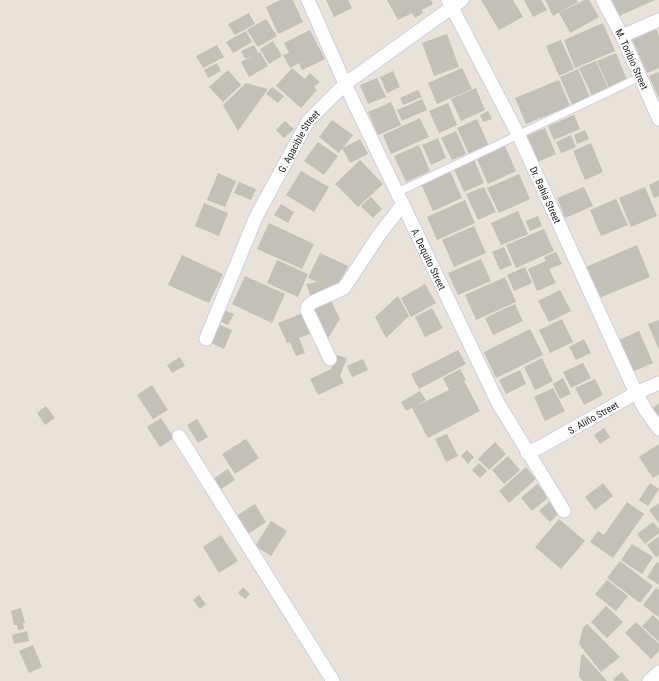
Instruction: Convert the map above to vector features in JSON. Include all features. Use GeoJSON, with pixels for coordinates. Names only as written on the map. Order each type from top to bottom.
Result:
{"type":"FeatureCollection","features":[{"type":"Feature","properties":{"kind":"street","name":"A. Dequito Street"},"geometry":{"type":"LineString","coordinates":[[308,0],[345,84],[498,403],[527,453],[564,511]]}},
{"type":"Feature","properties":{"kind":"street","name":"M. Toribio Street"},"geometry":{"type":"LineString","coordinates":[[603,0],[622,36],[659,119]]}},
{"type":"Feature","properties":{"kind":"street","name":"G. Apacible Street"},"geometry":{"type":"LineString","coordinates":[[206,339],[256,217],[308,121],[345,84],[454,2]]}},
{"type":"Feature","properties":{"kind":"street","name":"Dr. Bahia Street"},"geometry":{"type":"LineString","coordinates":[[454,2],[519,136],[636,393],[646,411],[659,429]]}},
{"type":"Feature","properties":{"kind":"street"},"geometry":{"type":"LineString","coordinates":[[622,36],[659,20]]}},
{"type":"Feature","properties":{"kind":"street"},"geometry":{"type":"LineString","coordinates":[[330,359],[307,310],[308,306],[313,302],[344,288],[401,198]]}},
{"type":"Feature","properties":{"kind":"street","name":"S. Aliño Street"},"geometry":{"type":"LineString","coordinates":[[527,453],[636,393],[659,383]]}},
{"type":"Feature","properties":{"kind":"street"},"geometry":{"type":"LineString","coordinates":[[179,436],[333,681]]}},
{"type":"Feature","properties":{"kind":"street"},"geometry":{"type":"LineString","coordinates":[[649,681],[659,672]]}},
{"type":"Feature","properties":{"kind":"lane"},"geometry":{"type":"LineString","coordinates":[[401,198],[519,136],[640,77]]}},
{"type":"Feature","properties":{"kind":"building"},"geometry":{"type":"Polygon","coordinates":[[[280,0],[293,0],[303,22],[278,34],[266,7],[280,0]]]}},
{"type":"Feature","properties":{"kind":"building"},"geometry":{"type":"Polygon","coordinates":[[[326,0],[348,0],[352,8],[334,17],[326,0]]]}},
{"type":"Feature","properties":{"kind":"building"},"geometry":{"type":"Polygon","coordinates":[[[387,0],[431,0],[433,4],[422,10],[423,13],[415,18],[412,13],[398,20],[387,0]]]}},
{"type":"Feature","properties":{"kind":"building"},"geometry":{"type":"Polygon","coordinates":[[[481,0],[513,0],[523,17],[499,30],[481,0]]]}},
{"type":"Feature","properties":{"kind":"building"},"geometry":{"type":"Polygon","coordinates":[[[524,0],[541,0],[547,10],[533,17],[524,0]]]}},
{"type":"Feature","properties":{"kind":"building"},"geometry":{"type":"Polygon","coordinates":[[[545,0],[576,0],[578,2],[553,16],[545,0]]]}},
{"type":"Feature","properties":{"kind":"building"},"geometry":{"type":"Polygon","coordinates":[[[584,0],[589,0],[599,17],[570,33],[559,13],[584,0]]]}},
{"type":"Feature","properties":{"kind":"building"},"geometry":{"type":"Polygon","coordinates":[[[612,0],[655,0],[619,16],[612,0]]]}},
{"type":"Feature","properties":{"kind":"building"},"geometry":{"type":"Polygon","coordinates":[[[249,13],[255,24],[235,35],[228,24],[249,13]]]}},
{"type":"Feature","properties":{"kind":"building"},"geometry":{"type":"Polygon","coordinates":[[[266,19],[277,36],[258,47],[247,30],[266,19]]]}},
{"type":"Feature","properties":{"kind":"building"},"geometry":{"type":"Polygon","coordinates":[[[603,23],[615,51],[575,68],[564,40],[603,23]]]}},
{"type":"Feature","properties":{"kind":"building"},"geometry":{"type":"Polygon","coordinates":[[[656,29],[659,36],[659,68],[647,73],[632,39],[656,29]]]}},
{"type":"Feature","properties":{"kind":"building"},"geometry":{"type":"Polygon","coordinates":[[[310,30],[325,59],[302,70],[299,63],[290,68],[283,55],[289,53],[284,43],[310,30]]]}},
{"type":"Feature","properties":{"kind":"building"},"geometry":{"type":"Polygon","coordinates":[[[246,31],[252,42],[233,53],[226,42],[246,31]]]}},
{"type":"Feature","properties":{"kind":"building"},"geometry":{"type":"Polygon","coordinates":[[[447,34],[459,67],[434,76],[422,43],[447,34]]]}},
{"type":"Feature","properties":{"kind":"building"},"geometry":{"type":"Polygon","coordinates":[[[561,40],[574,69],[559,76],[546,46],[561,40]]]}},
{"type":"Feature","properties":{"kind":"building"},"geometry":{"type":"Polygon","coordinates":[[[273,41],[282,56],[269,64],[260,49],[273,41]]]}},
{"type":"Feature","properties":{"kind":"building"},"geometry":{"type":"Polygon","coordinates":[[[217,45],[224,57],[203,68],[196,56],[217,45]]]}},
{"type":"Feature","properties":{"kind":"building"},"geometry":{"type":"Polygon","coordinates":[[[254,45],[268,66],[249,77],[241,62],[256,54],[245,59],[241,51],[254,45]]]}},
{"type":"Feature","properties":{"kind":"building"},"geometry":{"type":"Polygon","coordinates":[[[616,53],[627,80],[609,88],[597,61],[616,53]]]}},
{"type":"Feature","properties":{"kind":"building"},"geometry":{"type":"Polygon","coordinates":[[[596,61],[608,88],[592,96],[579,68],[596,61]]]}},
{"type":"Feature","properties":{"kind":"building"},"geometry":{"type":"Polygon","coordinates":[[[217,63],[221,71],[208,78],[204,70],[217,63]]]}},
{"type":"Feature","properties":{"kind":"building"},"geometry":{"type":"Polygon","coordinates":[[[292,68],[305,79],[310,73],[320,82],[314,87],[317,90],[301,108],[276,86],[292,68]]]}},
{"type":"Feature","properties":{"kind":"building"},"geometry":{"type":"Polygon","coordinates":[[[462,68],[472,89],[437,104],[428,83],[462,68]]]}},
{"type":"Feature","properties":{"kind":"building"},"geometry":{"type":"Polygon","coordinates":[[[578,69],[590,97],[572,105],[560,77],[578,69]]]}},
{"type":"Feature","properties":{"kind":"building"},"geometry":{"type":"Polygon","coordinates":[[[228,70],[241,85],[223,102],[209,87],[228,70]]]}},
{"type":"Feature","properties":{"kind":"building"},"geometry":{"type":"Polygon","coordinates":[[[393,71],[400,87],[387,93],[380,77],[393,71]]]}},
{"type":"Feature","properties":{"kind":"building"},"geometry":{"type":"Polygon","coordinates":[[[659,72],[659,99],[649,76],[659,72]]]}},
{"type":"Feature","properties":{"kind":"building"},"geometry":{"type":"Polygon","coordinates":[[[377,78],[386,97],[368,104],[360,85],[377,78]]]}},
{"type":"Feature","properties":{"kind":"building"},"geometry":{"type":"Polygon","coordinates":[[[559,80],[570,106],[526,124],[515,98],[559,80]]]}},
{"type":"Feature","properties":{"kind":"building"},"geometry":{"type":"Polygon","coordinates":[[[246,83],[268,89],[238,131],[223,105],[246,83]]]}},
{"type":"Feature","properties":{"kind":"building"},"geometry":{"type":"Polygon","coordinates":[[[272,87],[284,96],[278,103],[266,94],[272,87]]]}},
{"type":"Feature","properties":{"kind":"building"},"geometry":{"type":"Polygon","coordinates":[[[476,88],[485,110],[461,121],[451,99],[476,88]]]}},
{"type":"Feature","properties":{"kind":"building"},"geometry":{"type":"Polygon","coordinates":[[[418,90],[422,97],[403,105],[400,98],[418,90]]]}},
{"type":"Feature","properties":{"kind":"building"},"geometry":{"type":"Polygon","coordinates":[[[422,99],[427,110],[402,121],[397,110],[422,99]]]}},
{"type":"Feature","properties":{"kind":"building"},"geometry":{"type":"Polygon","coordinates":[[[391,102],[401,125],[378,135],[368,112],[391,102]]]}},
{"type":"Feature","properties":{"kind":"building"},"geometry":{"type":"Polygon","coordinates":[[[448,103],[457,125],[439,133],[429,111],[448,103]]]}},
{"type":"Feature","properties":{"kind":"building"},"geometry":{"type":"Polygon","coordinates":[[[488,111],[492,119],[483,122],[480,115],[488,111]]]}},
{"type":"Feature","properties":{"kind":"building"},"geometry":{"type":"Polygon","coordinates":[[[574,115],[580,129],[554,140],[548,126],[574,115]]]}},
{"type":"Feature","properties":{"kind":"building"},"geometry":{"type":"Polygon","coordinates":[[[420,118],[429,137],[391,154],[383,135],[420,118]]]}},
{"type":"Feature","properties":{"kind":"building"},"geometry":{"type":"Polygon","coordinates":[[[477,119],[489,146],[469,154],[457,128],[477,119]]]}},
{"type":"Feature","properties":{"kind":"building"},"geometry":{"type":"Polygon","coordinates":[[[332,120],[353,135],[343,148],[360,139],[368,154],[350,163],[342,148],[339,153],[319,137],[332,120]]]}},
{"type":"Feature","properties":{"kind":"building"},"geometry":{"type":"Polygon","coordinates":[[[285,121],[294,129],[284,138],[276,130],[285,121]]]}},
{"type":"Feature","properties":{"kind":"building"},"geometry":{"type":"Polygon","coordinates":[[[545,128],[556,154],[533,164],[522,138],[545,128]]]}},
{"type":"Feature","properties":{"kind":"building"},"geometry":{"type":"Polygon","coordinates":[[[585,130],[589,139],[577,144],[574,135],[585,130]]]}},
{"type":"Feature","properties":{"kind":"building"},"geometry":{"type":"Polygon","coordinates":[[[456,131],[466,154],[452,160],[441,138],[456,131]]]}},
{"type":"Feature","properties":{"kind":"building"},"geometry":{"type":"Polygon","coordinates":[[[571,135],[576,147],[561,153],[556,142],[571,135]]]}},
{"type":"Feature","properties":{"kind":"building"},"geometry":{"type":"Polygon","coordinates":[[[438,138],[446,158],[431,165],[422,145],[438,138]]]}},
{"type":"Feature","properties":{"kind":"building"},"geometry":{"type":"Polygon","coordinates":[[[318,142],[338,156],[324,175],[304,161],[318,142]]]}},
{"type":"Feature","properties":{"kind":"building"},"geometry":{"type":"Polygon","coordinates":[[[591,143],[603,172],[585,180],[573,151],[591,143]]]}},
{"type":"Feature","properties":{"kind":"building"},"geometry":{"type":"Polygon","coordinates":[[[419,145],[430,171],[406,182],[394,156],[419,145]]]}},
{"type":"Feature","properties":{"kind":"building"},"geometry":{"type":"Polygon","coordinates":[[[505,146],[516,171],[488,184],[477,159],[505,146]]]}},
{"type":"Feature","properties":{"kind":"building"},"geometry":{"type":"Polygon","coordinates":[[[360,160],[383,184],[358,207],[335,184],[360,160]]]}},
{"type":"Feature","properties":{"kind":"building"},"geometry":{"type":"Polygon","coordinates":[[[474,160],[484,183],[464,192],[454,169],[474,160]]]}},
{"type":"Feature","properties":{"kind":"building"},"geometry":{"type":"Polygon","coordinates":[[[301,171],[329,187],[314,212],[286,195],[301,171]]]}},
{"type":"Feature","properties":{"kind":"building"},"geometry":{"type":"Polygon","coordinates":[[[450,171],[462,198],[433,211],[421,184],[450,171]]]}},
{"type":"Feature","properties":{"kind":"building"},"geometry":{"type":"Polygon","coordinates":[[[218,173],[236,181],[225,207],[207,200],[218,173]]]}},
{"type":"Feature","properties":{"kind":"building"},"geometry":{"type":"Polygon","coordinates":[[[519,174],[530,199],[499,213],[487,188],[519,174]]]}},
{"type":"Feature","properties":{"kind":"building"},"geometry":{"type":"Polygon","coordinates":[[[659,180],[659,196],[654,198],[649,185],[659,180]]]}},
{"type":"Feature","properties":{"kind":"building"},"geometry":{"type":"Polygon","coordinates":[[[239,182],[256,189],[251,200],[234,193],[239,182]]]}},
{"type":"Feature","properties":{"kind":"building"},"geometry":{"type":"Polygon","coordinates":[[[484,187],[496,212],[478,220],[466,194],[484,187]]]}},
{"type":"Feature","properties":{"kind":"building"},"geometry":{"type":"Polygon","coordinates":[[[584,187],[593,206],[565,218],[557,198],[584,187]]]}},
{"type":"Feature","properties":{"kind":"building"},"geometry":{"type":"Polygon","coordinates":[[[645,187],[657,216],[631,227],[619,198],[645,187]]]}},
{"type":"Feature","properties":{"kind":"building"},"geometry":{"type":"Polygon","coordinates":[[[371,197],[382,209],[373,218],[361,206],[371,197]]]}},
{"type":"Feature","properties":{"kind":"building"},"geometry":{"type":"Polygon","coordinates":[[[616,199],[628,225],[601,236],[590,210],[616,199]]]}},
{"type":"Feature","properties":{"kind":"building"},"geometry":{"type":"Polygon","coordinates":[[[465,200],[475,223],[437,240],[427,217],[465,200]]]}},
{"type":"Feature","properties":{"kind":"building"},"geometry":{"type":"Polygon","coordinates":[[[204,203],[228,213],[219,236],[195,226],[204,203]]]}},
{"type":"Feature","properties":{"kind":"building"},"geometry":{"type":"Polygon","coordinates":[[[281,204],[294,212],[288,223],[274,215],[281,204]]]}},
{"type":"Feature","properties":{"kind":"building"},"geometry":{"type":"Polygon","coordinates":[[[518,211],[528,234],[501,245],[491,223],[518,211]]]}},
{"type":"Feature","properties":{"kind":"building"},"geometry":{"type":"Polygon","coordinates":[[[538,216],[542,226],[530,231],[526,221],[538,216]]]}},
{"type":"Feature","properties":{"kind":"building"},"geometry":{"type":"Polygon","coordinates":[[[269,223],[314,244],[302,269],[257,249],[269,223]]]}},
{"type":"Feature","properties":{"kind":"building"},"geometry":{"type":"Polygon","coordinates":[[[474,226],[486,253],[454,267],[442,240],[474,226]]]}},
{"type":"Feature","properties":{"kind":"building"},"geometry":{"type":"Polygon","coordinates":[[[544,229],[554,251],[516,268],[506,245],[544,229]]]}},
{"type":"Feature","properties":{"kind":"building"},"geometry":{"type":"Polygon","coordinates":[[[637,245],[650,277],[599,298],[586,267],[637,245]]]}},
{"type":"Feature","properties":{"kind":"building"},"geometry":{"type":"Polygon","coordinates":[[[504,247],[512,265],[500,270],[492,252],[504,247]]]}},
{"type":"Feature","properties":{"kind":"building"},"geometry":{"type":"Polygon","coordinates":[[[556,252],[562,264],[549,269],[556,283],[537,291],[528,269],[546,261],[544,257],[556,252]]]}},
{"type":"Feature","properties":{"kind":"building"},"geometry":{"type":"Polygon","coordinates":[[[320,253],[348,266],[336,290],[312,299],[306,284],[318,282],[308,278],[320,253]]]}},
{"type":"Feature","properties":{"kind":"building"},"geometry":{"type":"Polygon","coordinates":[[[182,255],[223,274],[209,303],[168,285],[182,255]]]}},
{"type":"Feature","properties":{"kind":"building"},"geometry":{"type":"Polygon","coordinates":[[[481,259],[491,281],[458,295],[448,273],[481,259]]]}},
{"type":"Feature","properties":{"kind":"building"},"geometry":{"type":"Polygon","coordinates":[[[277,260],[308,274],[298,297],[267,283],[277,260]]]}},
{"type":"Feature","properties":{"kind":"building"},"geometry":{"type":"Polygon","coordinates":[[[525,267],[532,283],[514,291],[507,275],[525,267]]]}},
{"type":"Feature","properties":{"kind":"building"},"geometry":{"type":"Polygon","coordinates":[[[245,276],[285,294],[272,323],[232,304],[245,276]]]}},
{"type":"Feature","properties":{"kind":"building"},"geometry":{"type":"Polygon","coordinates":[[[505,277],[516,302],[476,320],[465,295],[505,277]]]}},
{"type":"Feature","properties":{"kind":"building"},"geometry":{"type":"Polygon","coordinates":[[[425,284],[436,303],[411,317],[401,298],[425,284]]]}},
{"type":"Feature","properties":{"kind":"building"},"geometry":{"type":"Polygon","coordinates":[[[560,290],[571,311],[549,322],[538,301],[560,290]]]}},
{"type":"Feature","properties":{"kind":"building"},"geometry":{"type":"Polygon","coordinates":[[[398,296],[409,316],[386,338],[375,317],[398,296]]]}},
{"type":"Feature","properties":{"kind":"building"},"geometry":{"type":"Polygon","coordinates":[[[330,299],[340,319],[325,343],[310,309],[330,299]]]}},
{"type":"Feature","properties":{"kind":"building"},"geometry":{"type":"Polygon","coordinates":[[[515,304],[523,321],[493,335],[485,318],[515,304]]]}},
{"type":"Feature","properties":{"kind":"building"},"geometry":{"type":"Polygon","coordinates":[[[432,308],[443,328],[425,337],[415,317],[432,308]]]}},
{"type":"Feature","properties":{"kind":"building"},"geometry":{"type":"Polygon","coordinates":[[[224,310],[234,314],[228,325],[219,321],[224,310]]]}},
{"type":"Feature","properties":{"kind":"building"},"geometry":{"type":"Polygon","coordinates":[[[303,313],[312,333],[299,338],[305,353],[296,356],[290,342],[287,343],[278,323],[303,313]]]}},
{"type":"Feature","properties":{"kind":"building"},"geometry":{"type":"Polygon","coordinates":[[[562,319],[573,342],[550,353],[539,330],[562,319]]]}},
{"type":"Feature","properties":{"kind":"building"},"geometry":{"type":"Polygon","coordinates":[[[659,320],[659,350],[648,324],[659,320]]]}},
{"type":"Feature","properties":{"kind":"building"},"geometry":{"type":"Polygon","coordinates":[[[216,323],[232,330],[224,349],[207,341],[216,323]]]}},
{"type":"Feature","properties":{"kind":"building"},"geometry":{"type":"Polygon","coordinates":[[[530,329],[543,355],[496,378],[484,352],[530,329]]]}},
{"type":"Feature","properties":{"kind":"building"},"geometry":{"type":"Polygon","coordinates":[[[639,331],[653,363],[632,372],[619,340],[639,331]]]}},
{"type":"Feature","properties":{"kind":"building"},"geometry":{"type":"Polygon","coordinates":[[[584,339],[591,353],[576,360],[569,347],[584,339]]]}},
{"type":"Feature","properties":{"kind":"building"},"geometry":{"type":"Polygon","coordinates":[[[458,350],[466,364],[419,389],[411,374],[458,350]]]}},
{"type":"Feature","properties":{"kind":"building"},"geometry":{"type":"Polygon","coordinates":[[[337,355],[347,358],[340,376],[344,383],[318,395],[310,379],[331,369],[337,355]]]}},
{"type":"Feature","properties":{"kind":"building"},"geometry":{"type":"Polygon","coordinates":[[[180,357],[185,366],[172,373],[167,365],[180,357]]]}},
{"type":"Feature","properties":{"kind":"building"},"geometry":{"type":"Polygon","coordinates":[[[542,358],[553,381],[535,390],[524,367],[542,358]]]}},
{"type":"Feature","properties":{"kind":"building"},"geometry":{"type":"Polygon","coordinates":[[[363,359],[368,370],[352,377],[347,366],[363,359]]]}},
{"type":"Feature","properties":{"kind":"building"},"geometry":{"type":"Polygon","coordinates":[[[583,363],[591,378],[571,388],[563,372],[583,363]]]}},
{"type":"Feature","properties":{"kind":"building"},"geometry":{"type":"Polygon","coordinates":[[[460,369],[466,380],[464,381],[480,411],[428,438],[412,408],[406,411],[401,402],[420,391],[426,400],[414,407],[449,390],[443,378],[460,369]]]}},
{"type":"Feature","properties":{"kind":"building"},"geometry":{"type":"Polygon","coordinates":[[[520,370],[526,384],[506,394],[499,380],[520,370]]]}},
{"type":"Feature","properties":{"kind":"building"},"geometry":{"type":"Polygon","coordinates":[[[563,378],[571,394],[560,399],[553,384],[563,378]]]}},
{"type":"Feature","properties":{"kind":"building"},"geometry":{"type":"Polygon","coordinates":[[[595,379],[603,395],[584,405],[575,388],[595,379]]]}},
{"type":"Feature","properties":{"kind":"building"},"geometry":{"type":"Polygon","coordinates":[[[152,385],[168,410],[153,419],[137,395],[152,385]]]}},
{"type":"Feature","properties":{"kind":"building"},"geometry":{"type":"Polygon","coordinates":[[[553,388],[565,411],[545,421],[534,397],[553,388]]]}},
{"type":"Feature","properties":{"kind":"building"},"geometry":{"type":"Polygon","coordinates":[[[659,403],[659,419],[651,409],[659,403]]]}},
{"type":"Feature","properties":{"kind":"building"},"geometry":{"type":"Polygon","coordinates":[[[46,406],[55,418],[45,425],[37,413],[46,406]]]}},
{"type":"Feature","properties":{"kind":"building"},"geometry":{"type":"Polygon","coordinates":[[[161,418],[174,438],[160,447],[147,427],[161,418]]]}},
{"type":"Feature","properties":{"kind":"building"},"geometry":{"type":"Polygon","coordinates":[[[197,419],[208,437],[198,443],[187,425],[197,419]]]}},
{"type":"Feature","properties":{"kind":"building"},"geometry":{"type":"Polygon","coordinates":[[[604,428],[610,437],[600,444],[594,435],[604,428]]]}},
{"type":"Feature","properties":{"kind":"building"},"geometry":{"type":"Polygon","coordinates":[[[447,434],[458,456],[446,462],[435,439],[447,434]]]}},
{"type":"Feature","properties":{"kind":"building"},"geometry":{"type":"Polygon","coordinates":[[[246,439],[259,458],[235,474],[222,454],[246,439]]]}},
{"type":"Feature","properties":{"kind":"building"},"geometry":{"type":"Polygon","coordinates":[[[495,442],[506,454],[489,470],[478,459],[495,442]]]}},
{"type":"Feature","properties":{"kind":"building"},"geometry":{"type":"Polygon","coordinates":[[[659,444],[659,474],[653,478],[639,457],[659,444]]]}},
{"type":"Feature","properties":{"kind":"building"},"geometry":{"type":"Polygon","coordinates":[[[467,450],[474,457],[468,464],[461,456],[467,450]]]}},
{"type":"Feature","properties":{"kind":"building"},"geometry":{"type":"Polygon","coordinates":[[[508,456],[520,470],[504,484],[492,470],[508,456]]]}},
{"type":"Feature","properties":{"kind":"building"},"geometry":{"type":"Polygon","coordinates":[[[479,463],[487,471],[480,478],[472,470],[479,463]]]}},
{"type":"Feature","properties":{"kind":"building"},"geometry":{"type":"Polygon","coordinates":[[[526,467],[536,479],[509,503],[499,491],[526,467]]]}},
{"type":"Feature","properties":{"kind":"building"},"geometry":{"type":"Polygon","coordinates":[[[228,469],[235,480],[218,491],[211,480],[228,469]]]}},
{"type":"Feature","properties":{"kind":"building"},"geometry":{"type":"Polygon","coordinates":[[[603,483],[613,496],[595,510],[585,497],[603,483]]]}},
{"type":"Feature","properties":{"kind":"building"},"geometry":{"type":"Polygon","coordinates":[[[650,483],[659,489],[648,506],[639,500],[650,483]]]}},
{"type":"Feature","properties":{"kind":"building"},"geometry":{"type":"Polygon","coordinates":[[[537,484],[549,497],[532,511],[521,498],[537,484]]]}},
{"type":"Feature","properties":{"kind":"building"},"geometry":{"type":"Polygon","coordinates":[[[550,501],[560,512],[550,522],[539,511],[550,501]]]}},
{"type":"Feature","properties":{"kind":"building"},"geometry":{"type":"Polygon","coordinates":[[[627,502],[644,514],[613,558],[590,542],[598,531],[604,535],[627,502]]]}},
{"type":"Feature","properties":{"kind":"building"},"geometry":{"type":"Polygon","coordinates":[[[659,503],[659,523],[649,510],[659,503]]]}},
{"type":"Feature","properties":{"kind":"building"},"geometry":{"type":"Polygon","coordinates":[[[255,504],[266,522],[248,534],[236,516],[255,504]]]}},
{"type":"Feature","properties":{"kind":"building"},"geometry":{"type":"Polygon","coordinates":[[[559,519],[585,541],[561,569],[535,547],[559,519]]]}},
{"type":"Feature","properties":{"kind":"building"},"geometry":{"type":"Polygon","coordinates":[[[271,521],[287,531],[271,556],[255,546],[271,521]]]}},
{"type":"Feature","properties":{"kind":"building"},"geometry":{"type":"Polygon","coordinates":[[[653,522],[659,529],[659,533],[645,544],[637,534],[653,522]]]}},
{"type":"Feature","properties":{"kind":"building"},"geometry":{"type":"Polygon","coordinates":[[[221,535],[238,561],[219,573],[203,547],[221,535]]]}},
{"type":"Feature","properties":{"kind":"building"},"geometry":{"type":"Polygon","coordinates":[[[659,536],[659,555],[656,557],[647,545],[659,536]]]}},
{"type":"Feature","properties":{"kind":"building"},"geometry":{"type":"Polygon","coordinates":[[[632,544],[653,557],[642,574],[621,560],[632,544]]]}},
{"type":"Feature","properties":{"kind":"building"},"geometry":{"type":"Polygon","coordinates":[[[620,561],[653,586],[640,603],[607,578],[620,561]]]}},
{"type":"Feature","properties":{"kind":"building"},"geometry":{"type":"Polygon","coordinates":[[[657,562],[659,563],[659,585],[647,577],[657,562]]]}},
{"type":"Feature","properties":{"kind":"building"},"geometry":{"type":"Polygon","coordinates":[[[607,580],[628,596],[616,611],[595,594],[607,580]]]}},
{"type":"Feature","properties":{"kind":"building"},"geometry":{"type":"Polygon","coordinates":[[[243,587],[250,594],[245,599],[238,593],[243,587]]]}},
{"type":"Feature","properties":{"kind":"building"},"geometry":{"type":"Polygon","coordinates":[[[656,588],[659,590],[658,617],[643,605],[656,588]]]}},
{"type":"Feature","properties":{"kind":"building"},"geometry":{"type":"Polygon","coordinates":[[[199,595],[206,604],[200,609],[193,600],[199,595]]]}},
{"type":"Feature","properties":{"kind":"building"},"geometry":{"type":"Polygon","coordinates":[[[606,606],[623,622],[607,638],[591,622],[606,606]]]}},
{"type":"Feature","properties":{"kind":"building"},"geometry":{"type":"Polygon","coordinates":[[[21,608],[25,623],[23,623],[24,629],[18,630],[17,625],[14,625],[11,611],[21,608]]]}},
{"type":"Feature","properties":{"kind":"building"},"geometry":{"type":"Polygon","coordinates":[[[653,615],[659,621],[659,642],[642,626],[653,615]]]}},
{"type":"Feature","properties":{"kind":"building"},"geometry":{"type":"Polygon","coordinates":[[[636,622],[659,644],[659,651],[651,659],[625,633],[636,622]]]}},
{"type":"Feature","properties":{"kind":"building"},"geometry":{"type":"Polygon","coordinates":[[[587,624],[620,657],[601,672],[579,644],[583,627],[587,624]]]}},
{"type":"Feature","properties":{"kind":"building"},"geometry":{"type":"Polygon","coordinates":[[[27,631],[29,641],[14,644],[12,635],[27,631]]]}},
{"type":"Feature","properties":{"kind":"building"},"geometry":{"type":"Polygon","coordinates":[[[33,645],[42,667],[29,673],[19,651],[33,645]]]}},
{"type":"Feature","properties":{"kind":"building"},"geometry":{"type":"Polygon","coordinates":[[[583,654],[607,681],[583,681],[579,677],[581,656],[583,654]]]}},
{"type":"Feature","properties":{"kind":"building"},"geometry":{"type":"Polygon","coordinates":[[[622,672],[629,681],[614,681],[613,679],[622,672]]]}}]}
